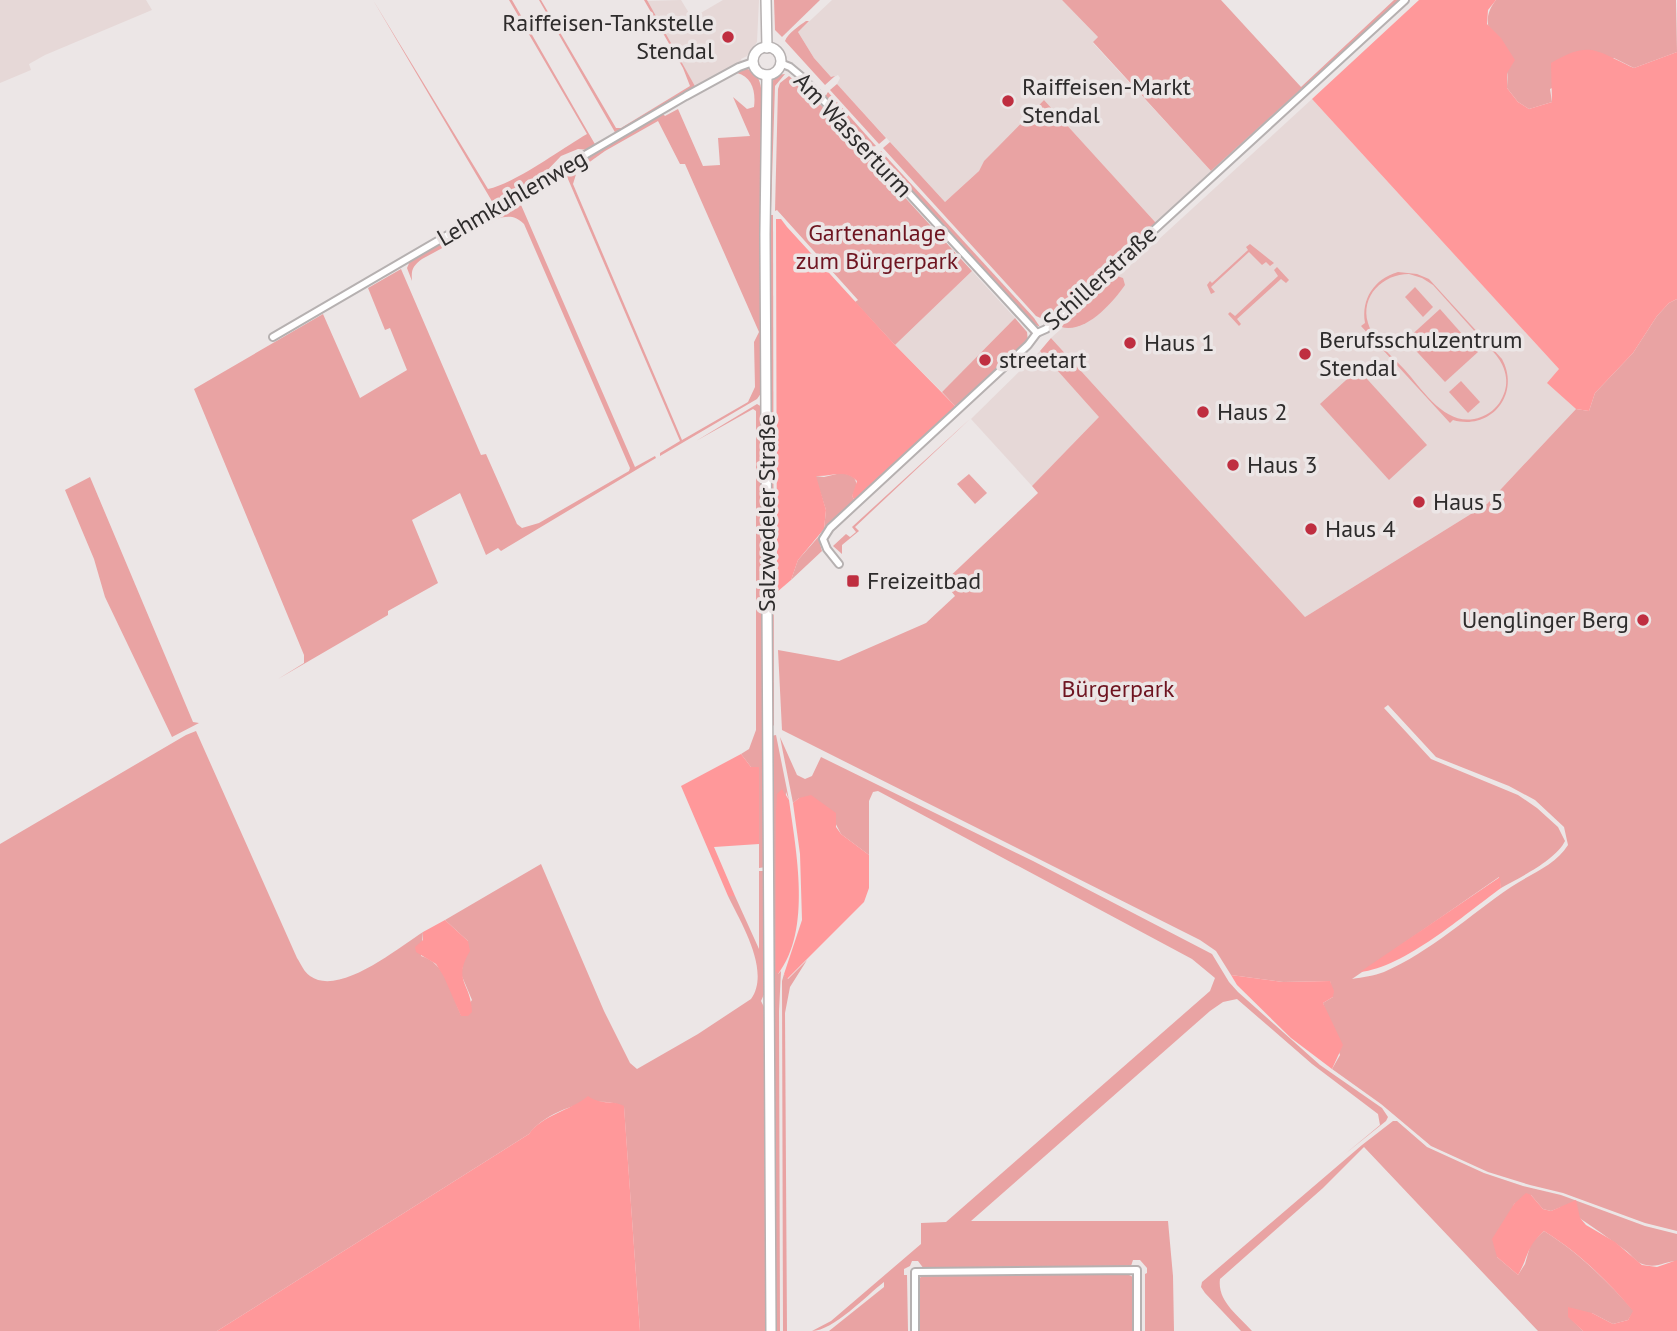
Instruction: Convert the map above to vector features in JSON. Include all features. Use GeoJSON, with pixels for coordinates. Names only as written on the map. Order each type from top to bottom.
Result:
{"type":"FeatureCollection","features":[{"type":"Feature","properties":{"kind":"main road"},"geometry":{"type":"LineString","coordinates":[[766,0],[766,48]]}},
{"type":"Feature","properties":{"kind":"main road"},"geometry":{"type":"LineString","coordinates":[[766,48],[778,54],[780,63],[776,72],[767,75],[758,71],[753,62],[756,53],[766,48]]}},
{"type":"Feature","properties":{"kind":"main road","name":"Salzwedeler Straße"},"geometry":{"type":"LineString","coordinates":[[767,75],[765,248],[771,1331]]}},
{"type":"Feature","properties":{"kind":"street","name":"Schillerstraße"},"geometry":{"type":"LineString","coordinates":[[839,564],[824,544],[823,539],[830,528],[1028,345],[1037,333],[1046,329],[1405,0]]}},
{"type":"Feature","properties":{"kind":"street","name":"Lehmkuhlenweg"},"geometry":{"type":"LineString","coordinates":[[273,337],[686,96],[753,62]]}},
{"type":"Feature","properties":{"kind":"street","name":"Am Wasserturm"},"geometry":{"type":"LineString","coordinates":[[780,63],[802,77],[1037,333]]}},
{"type":"Feature","properties":{"kind":"street"},"geometry":{"type":"LineString","coordinates":[[915,1331],[915,1272],[1137,1270],[1137,1331]]}},
{"type":"Feature","properties":{"kind":"shaded area"},"geometry":{"type":"Polygon","coordinates":[[[0,0],[146,0],[152,10],[45,55],[29,64],[31,70],[0,83],[0,0]]]}},
{"type":"Feature","properties":{"kind":"shaded area"},"geometry":{"type":"Polygon","coordinates":[[[681,0],[692,18],[723,0],[759,0],[757,42],[747,56],[741,59],[742,62],[696,88],[646,1],[681,0]]]}},
{"type":"Feature","properties":{"kind":"shaded area"},"geometry":{"type":"Polygon","coordinates":[[[832,0],[1062,0],[1098,37],[1093,43],[1211,171],[1156,223],[1044,100],[984,161],[979,171],[945,202],[837,84],[840,78],[838,75],[832,78],[814,58],[798,32],[832,0]]]}},
{"type":"Feature","properties":{"kind":"shaded area"},"geometry":{"type":"Polygon","coordinates":[[[1419,0],[1496,0],[1488,10],[1487,24],[1501,38],[1515,60],[1507,73],[1507,88],[1518,102],[1529,109],[1552,102],[1551,63],[1564,56],[1592,50],[1634,68],[1677,52],[1677,299],[1669,303],[1657,316],[1633,353],[1595,393],[1589,411],[1576,409],[1547,383],[1559,369],[1312,99],[1419,0]]]}},
{"type":"Feature","properties":{"kind":"shaded area","name":"Berufsschulzentrum Stendal"},"geometry":{"type":"Polygon","coordinates":[[[1312,99],[1560,370],[1548,383],[1576,409],[1487,504],[1305,617],[1051,338],[1312,99]]]}},
{"type":"Feature","properties":{"kind":"shaded area"},"geometry":{"type":"Polygon","coordinates":[[[776,219],[781,219],[895,345],[956,407],[855,501],[852,496],[857,481],[852,477],[843,474],[816,476],[826,510],[824,529],[798,560],[791,580],[777,592],[776,219]]]}},
{"type":"Feature","properties":{"kind":"shaded area"},"geometry":{"type":"Polygon","coordinates":[[[972,271],[1015,318],[942,392],[895,345],[972,271]]]}},
{"type":"Feature","properties":{"kind":"shaded area"},"geometry":{"type":"Polygon","coordinates":[[[1040,351],[1100,417],[1032,486],[971,419],[1040,351]]]}},
{"type":"Feature","properties":{"kind":"shaded area"},"geometry":{"type":"Polygon","coordinates":[[[741,754],[751,767],[759,767],[759,844],[714,847],[735,896],[728,896],[681,786],[741,754]]]}},
{"type":"Feature","properties":{"kind":"shaded area"},"geometry":{"type":"Polygon","coordinates":[[[782,789],[789,800],[799,890],[795,935],[789,956],[778,974],[776,812],[777,794],[782,789]]]}},
{"type":"Feature","properties":{"kind":"shaded area"},"geometry":{"type":"Polygon","coordinates":[[[811,795],[836,813],[836,827],[841,834],[869,855],[869,888],[864,902],[787,979],[784,974],[802,920],[800,854],[793,803],[799,798],[811,795]]]}},
{"type":"Feature","properties":{"kind":"shaded area"},"geometry":{"type":"Polygon","coordinates":[[[1500,877],[1501,888],[1434,938],[1396,961],[1360,972],[1500,877]]]}},
{"type":"Feature","properties":{"kind":"shaded area"},"geometry":{"type":"Polygon","coordinates":[[[445,920],[468,941],[470,951],[462,976],[471,1002],[472,1012],[468,1016],[461,1016],[436,964],[416,952],[415,947],[423,940],[423,932],[445,920]]]}},
{"type":"Feature","properties":{"kind":"shaded area"},"geometry":{"type":"Polygon","coordinates":[[[1231,975],[1283,982],[1330,981],[1333,997],[1323,1003],[1343,1045],[1332,1069],[1291,1038],[1237,985],[1231,975]]]}},
{"type":"Feature","properties":{"kind":"shaded area"},"geometry":{"type":"Polygon","coordinates":[[[588,1096],[598,1101],[624,1106],[640,1331],[217,1331],[529,1134],[541,1122],[588,1096]]]}},
{"type":"Feature","properties":{"kind":"shaded area"},"geometry":{"type":"Polygon","coordinates":[[[1526,1193],[1543,1209],[1551,1211],[1576,1200],[1580,1218],[1586,1225],[1615,1242],[1642,1265],[1657,1267],[1677,1260],[1677,1331],[1583,1331],[1568,1317],[1568,1307],[1592,1313],[1613,1324],[1628,1320],[1633,1311],[1592,1268],[1544,1231],[1531,1247],[1518,1275],[1497,1257],[1492,1239],[1514,1204],[1526,1193]]]}},
{"type":"Feature","properties":{"kind":"green space"},"geometry":{"type":"Polygon","coordinates":[[[373,0],[488,189],[525,173],[587,134],[509,0],[512,0],[596,146],[561,156],[540,178],[394,264],[493,203],[373,0]]]}},
{"type":"Feature","properties":{"kind":"green space"},"geometry":{"type":"Polygon","coordinates":[[[539,0],[616,128],[621,128],[690,86],[683,68],[644,0],[647,0],[696,88],[616,134],[539,0]]]}},
{"type":"Feature","properties":{"kind":"green space"},"geometry":{"type":"Polygon","coordinates":[[[774,0],[820,0],[782,37],[775,30],[774,0]]]}},
{"type":"Feature","properties":{"kind":"green space"},"geometry":{"type":"Polygon","coordinates":[[[1062,0],[1221,0],[1301,87],[1394,0],[1399,0],[1211,171],[1093,42],[1098,37],[1062,0]]]}},
{"type":"Feature","properties":{"kind":"green space"},"geometry":{"type":"Polygon","coordinates":[[[1496,0],[1676,0],[1677,52],[1634,68],[1614,58],[1550,89],[1552,102],[1529,109],[1518,102],[1507,88],[1504,62],[1488,27],[1490,9],[1496,0]]]}},
{"type":"Feature","properties":{"kind":"green space"},"geometry":{"type":"Polygon","coordinates":[[[809,21],[798,32],[814,58],[831,77],[835,76],[825,85],[785,41],[791,32],[809,21]]]}},
{"type":"Feature","properties":{"kind":"green space"},"geometry":{"type":"Polygon","coordinates":[[[743,68],[758,77],[763,107],[762,392],[757,399],[660,456],[660,453],[680,441],[565,172],[663,114],[665,116],[678,109],[703,166],[720,165],[718,138],[750,136],[733,97],[747,109],[754,107],[753,90],[749,81],[737,73],[743,68]],[[658,121],[605,151],[577,171],[573,184],[682,440],[748,402],[755,387],[754,342],[759,332],[685,164],[680,164],[658,121]]]}},
{"type":"Feature","properties":{"kind":"green space"},"geometry":{"type":"Polygon","coordinates":[[[785,74],[775,86],[771,210],[772,82],[777,75],[785,74]]]}},
{"type":"Feature","properties":{"kind":"green space","name":"Gartenanlage zum Bürgerpark"},"geometry":{"type":"Polygon","coordinates":[[[789,76],[811,95],[809,102],[818,102],[972,271],[895,345],[855,302],[858,300],[777,210],[775,211],[778,89],[780,83],[789,76]]]}},
{"type":"Feature","properties":{"kind":"green space"},"geometry":{"type":"Polygon","coordinates":[[[837,84],[886,138],[879,144],[830,90],[837,84]]]}},
{"type":"Feature","properties":{"kind":"green space"},"geometry":{"type":"Polygon","coordinates":[[[828,92],[876,146],[871,147],[825,97],[828,92]]]}},
{"type":"Feature","properties":{"kind":"green space"},"geometry":{"type":"Polygon","coordinates":[[[1044,100],[1156,223],[1047,321],[1036,316],[883,148],[890,142],[945,202],[979,171],[984,161],[1044,100]]]}},
{"type":"Feature","properties":{"kind":"green space"},"geometry":{"type":"Polygon","coordinates":[[[881,151],[1040,327],[1030,322],[879,155],[881,151]]]}},
{"type":"Feature","properties":{"kind":"green space"},"geometry":{"type":"Polygon","coordinates":[[[518,198],[635,467],[655,456],[656,458],[501,551],[498,548],[486,555],[460,493],[412,520],[438,583],[278,679],[304,663],[304,655],[194,389],[323,314],[360,398],[407,370],[390,328],[385,330],[368,288],[401,269],[481,455],[486,454],[517,524],[522,528],[539,523],[629,471],[524,224],[511,217],[496,219],[422,259],[413,268],[412,281],[407,268],[410,261],[518,198]]]}},
{"type":"Feature","properties":{"kind":"green space"},"geometry":{"type":"Polygon","coordinates":[[[770,215],[773,215],[774,726],[771,723],[770,215]]]}},
{"type":"Feature","properties":{"kind":"green space"},"geometry":{"type":"Polygon","coordinates":[[[1250,244],[1274,263],[1270,266],[1266,262],[1262,265],[1249,252],[1211,287],[1215,292],[1211,294],[1207,285],[1210,281],[1212,283],[1248,250],[1246,247],[1250,244]]]}},
{"type":"Feature","properties":{"kind":"green space"},"geometry":{"type":"Polygon","coordinates":[[[1277,267],[1289,280],[1286,283],[1281,279],[1237,319],[1241,324],[1239,326],[1228,314],[1230,312],[1235,316],[1278,276],[1274,270],[1277,267]]]}},
{"type":"Feature","properties":{"kind":"green space"},"geometry":{"type":"Polygon","coordinates":[[[1398,272],[1417,274],[1429,279],[1502,359],[1508,385],[1499,407],[1490,415],[1479,420],[1467,422],[1453,420],[1450,423],[1361,326],[1365,323],[1367,298],[1376,285],[1398,272]],[[1409,274],[1399,275],[1382,282],[1376,288],[1367,304],[1370,330],[1383,348],[1437,406],[1457,418],[1469,420],[1484,416],[1495,408],[1504,394],[1506,377],[1503,366],[1433,285],[1409,274]]]}},
{"type":"Feature","properties":{"kind":"green space"},"geometry":{"type":"Polygon","coordinates":[[[1114,275],[1123,278],[1125,285],[1106,308],[1080,326],[1061,327],[1114,275]]]}},
{"type":"Feature","properties":{"kind":"green space"},"geometry":{"type":"Polygon","coordinates":[[[1415,287],[1433,307],[1423,317],[1405,297],[1415,287]]]}},
{"type":"Feature","properties":{"kind":"green space","name":"Bürgerpark"},"geometry":{"type":"Polygon","coordinates":[[[1677,299],[1677,1231],[1645,1223],[1563,1193],[1488,1172],[1431,1146],[1381,1104],[1332,1069],[1340,1055],[1323,1003],[1333,997],[1330,981],[1283,982],[1231,975],[1216,951],[1200,940],[782,730],[778,650],[839,661],[926,623],[955,596],[944,582],[1038,493],[1032,486],[1099,417],[1040,351],[1051,338],[1305,617],[1487,504],[1576,409],[1589,411],[1595,393],[1633,353],[1657,316],[1669,303],[1677,299]],[[1388,705],[1384,708],[1431,759],[1518,795],[1558,827],[1565,841],[1554,855],[1536,868],[1501,888],[1499,877],[1352,979],[1384,972],[1401,964],[1511,887],[1550,864],[1568,845],[1564,827],[1535,800],[1509,786],[1436,757],[1388,705]]]}},
{"type":"Feature","properties":{"kind":"green space"},"geometry":{"type":"Polygon","coordinates":[[[1440,309],[1478,352],[1445,382],[1406,340],[1440,309]]]}},
{"type":"Feature","properties":{"kind":"green space"},"geometry":{"type":"Polygon","coordinates":[[[1015,318],[1027,332],[1028,341],[956,407],[942,392],[1015,318]]]}},
{"type":"Feature","properties":{"kind":"green space"},"geometry":{"type":"Polygon","coordinates":[[[1358,369],[1427,445],[1389,480],[1320,404],[1358,369]]]}},
{"type":"Feature","properties":{"kind":"green space"},"geometry":{"type":"Polygon","coordinates":[[[1461,381],[1480,402],[1468,413],[1449,392],[1461,381]]]}},
{"type":"Feature","properties":{"kind":"green space"},"geometry":{"type":"Polygon","coordinates":[[[757,404],[762,407],[765,867],[759,868],[759,767],[751,767],[741,754],[749,749],[756,730],[756,411],[753,409],[696,441],[757,404]]]}},
{"type":"Feature","properties":{"kind":"green space"},"geometry":{"type":"Polygon","coordinates":[[[971,418],[855,527],[859,531],[842,545],[842,554],[833,546],[846,534],[850,537],[856,532],[852,527],[971,418]]]}},
{"type":"Feature","properties":{"kind":"green space"},"geometry":{"type":"Polygon","coordinates":[[[841,473],[856,480],[852,496],[855,501],[824,529],[826,510],[815,476],[841,473]]]}},
{"type":"Feature","properties":{"kind":"green space"},"geometry":{"type":"Polygon","coordinates":[[[969,474],[987,493],[975,504],[957,484],[969,474]]]}},
{"type":"Feature","properties":{"kind":"green space"},"geometry":{"type":"Polygon","coordinates":[[[90,477],[193,722],[199,723],[172,737],[105,597],[94,559],[65,490],[90,477]]]}},
{"type":"Feature","properties":{"kind":"green space"},"geometry":{"type":"Polygon","coordinates":[[[821,534],[822,551],[791,580],[798,560],[821,534]]]}},
{"type":"Feature","properties":{"kind":"green space"},"geometry":{"type":"Polygon","coordinates":[[[196,731],[297,958],[310,976],[322,981],[352,976],[423,932],[421,956],[429,959],[442,972],[461,1015],[472,1000],[461,974],[468,941],[445,920],[541,864],[604,1011],[630,1063],[637,1069],[751,999],[758,975],[756,961],[728,896],[735,896],[759,949],[759,871],[765,871],[765,992],[761,1001],[766,1011],[767,1331],[640,1331],[624,1107],[600,1102],[573,1106],[547,1118],[529,1134],[217,1331],[0,1331],[0,844],[196,731]]]}},
{"type":"Feature","properties":{"kind":"green space"},"geometry":{"type":"Polygon","coordinates":[[[776,735],[789,800],[786,792],[778,974],[781,971],[780,1331],[775,1331],[771,736],[776,735]]]}},
{"type":"Feature","properties":{"kind":"green space"},"geometry":{"type":"Polygon","coordinates":[[[780,737],[797,775],[805,779],[812,776],[821,757],[1033,861],[1212,954],[1238,992],[1320,1065],[1382,1108],[1388,1117],[1386,1121],[1345,1154],[1380,1125],[1378,1114],[1312,1064],[1237,999],[1223,1002],[971,1221],[1168,1221],[1174,1331],[1145,1331],[1147,1268],[1140,1260],[1133,1260],[1131,1266],[1125,1268],[924,1269],[918,1261],[912,1261],[910,1266],[904,1269],[904,1275],[907,1275],[908,1331],[829,1331],[884,1287],[884,1282],[840,1319],[812,1331],[831,1321],[921,1244],[921,1223],[946,1222],[1210,991],[1215,978],[1192,959],[878,791],[873,792],[869,801],[869,855],[841,834],[827,807],[799,798],[793,803],[780,737]]]}},
{"type":"Feature","properties":{"kind":"green space"},"geometry":{"type":"Polygon","coordinates":[[[807,960],[790,987],[785,1013],[787,1331],[783,1331],[782,981],[784,974],[788,979],[807,960]]]}},
{"type":"Feature","properties":{"kind":"green space"},"geometry":{"type":"Polygon","coordinates":[[[1393,1121],[1397,1121],[1427,1147],[1484,1173],[1561,1195],[1645,1226],[1677,1234],[1677,1261],[1654,1266],[1643,1264],[1561,1207],[1551,1211],[1543,1209],[1531,1195],[1514,1204],[1497,1257],[1518,1275],[1525,1264],[1531,1243],[1544,1231],[1592,1268],[1634,1311],[1628,1320],[1613,1324],[1592,1313],[1569,1317],[1583,1331],[1538,1331],[1364,1147],[1323,1188],[1220,1279],[1225,1301],[1252,1331],[1241,1331],[1205,1293],[1201,1287],[1202,1282],[1393,1121]]]}},
{"type":"Feature","properties":{"kind":"green space"},"geometry":{"type":"Polygon","coordinates":[[[1127,1274],[1133,1277],[1134,1331],[919,1331],[918,1281],[922,1275],[1127,1274]]]}},
{"type":"Feature","properties":{"kind":"place","name":"Raiffeisen-Tankstelle Stendal"},"geometry":{"type":"Point","coordinates":[728,37]}},
{"type":"Feature","properties":{"kind":"place","name":"Raiffeisen-Markt Stendal"},"geometry":{"type":"Point","coordinates":[1008,101]}},
{"type":"Feature","properties":{"kind":"place","name":"Haus 1"},"geometry":{"type":"Point","coordinates":[1130,343]}},
{"type":"Feature","properties":{"kind":"place","name":"Berufsschulzentrum Stendal"},"geometry":{"type":"Point","coordinates":[1305,354]}},
{"type":"Feature","properties":{"kind":"place","name":"streetart"},"geometry":{"type":"Point","coordinates":[985,360]}},
{"type":"Feature","properties":{"kind":"place","name":"Haus 2"},"geometry":{"type":"Point","coordinates":[1203,412]}},
{"type":"Feature","properties":{"kind":"place","name":"Haus 3"},"geometry":{"type":"Point","coordinates":[1233,465]}},
{"type":"Feature","properties":{"kind":"place","name":"Haus 5"},"geometry":{"type":"Point","coordinates":[1419,502]}},
{"type":"Feature","properties":{"kind":"place","name":"Haus 4"},"geometry":{"type":"Point","coordinates":[1311,529]}},
{"type":"Feature","properties":{"kind":"place","name":"Freizeitbad"},"geometry":{"type":"Point","coordinates":[853,581]}},
{"type":"Feature","properties":{"kind":"place","name":"Uenglinger Berg"},"geometry":{"type":"Point","coordinates":[1643,620]}}]}
